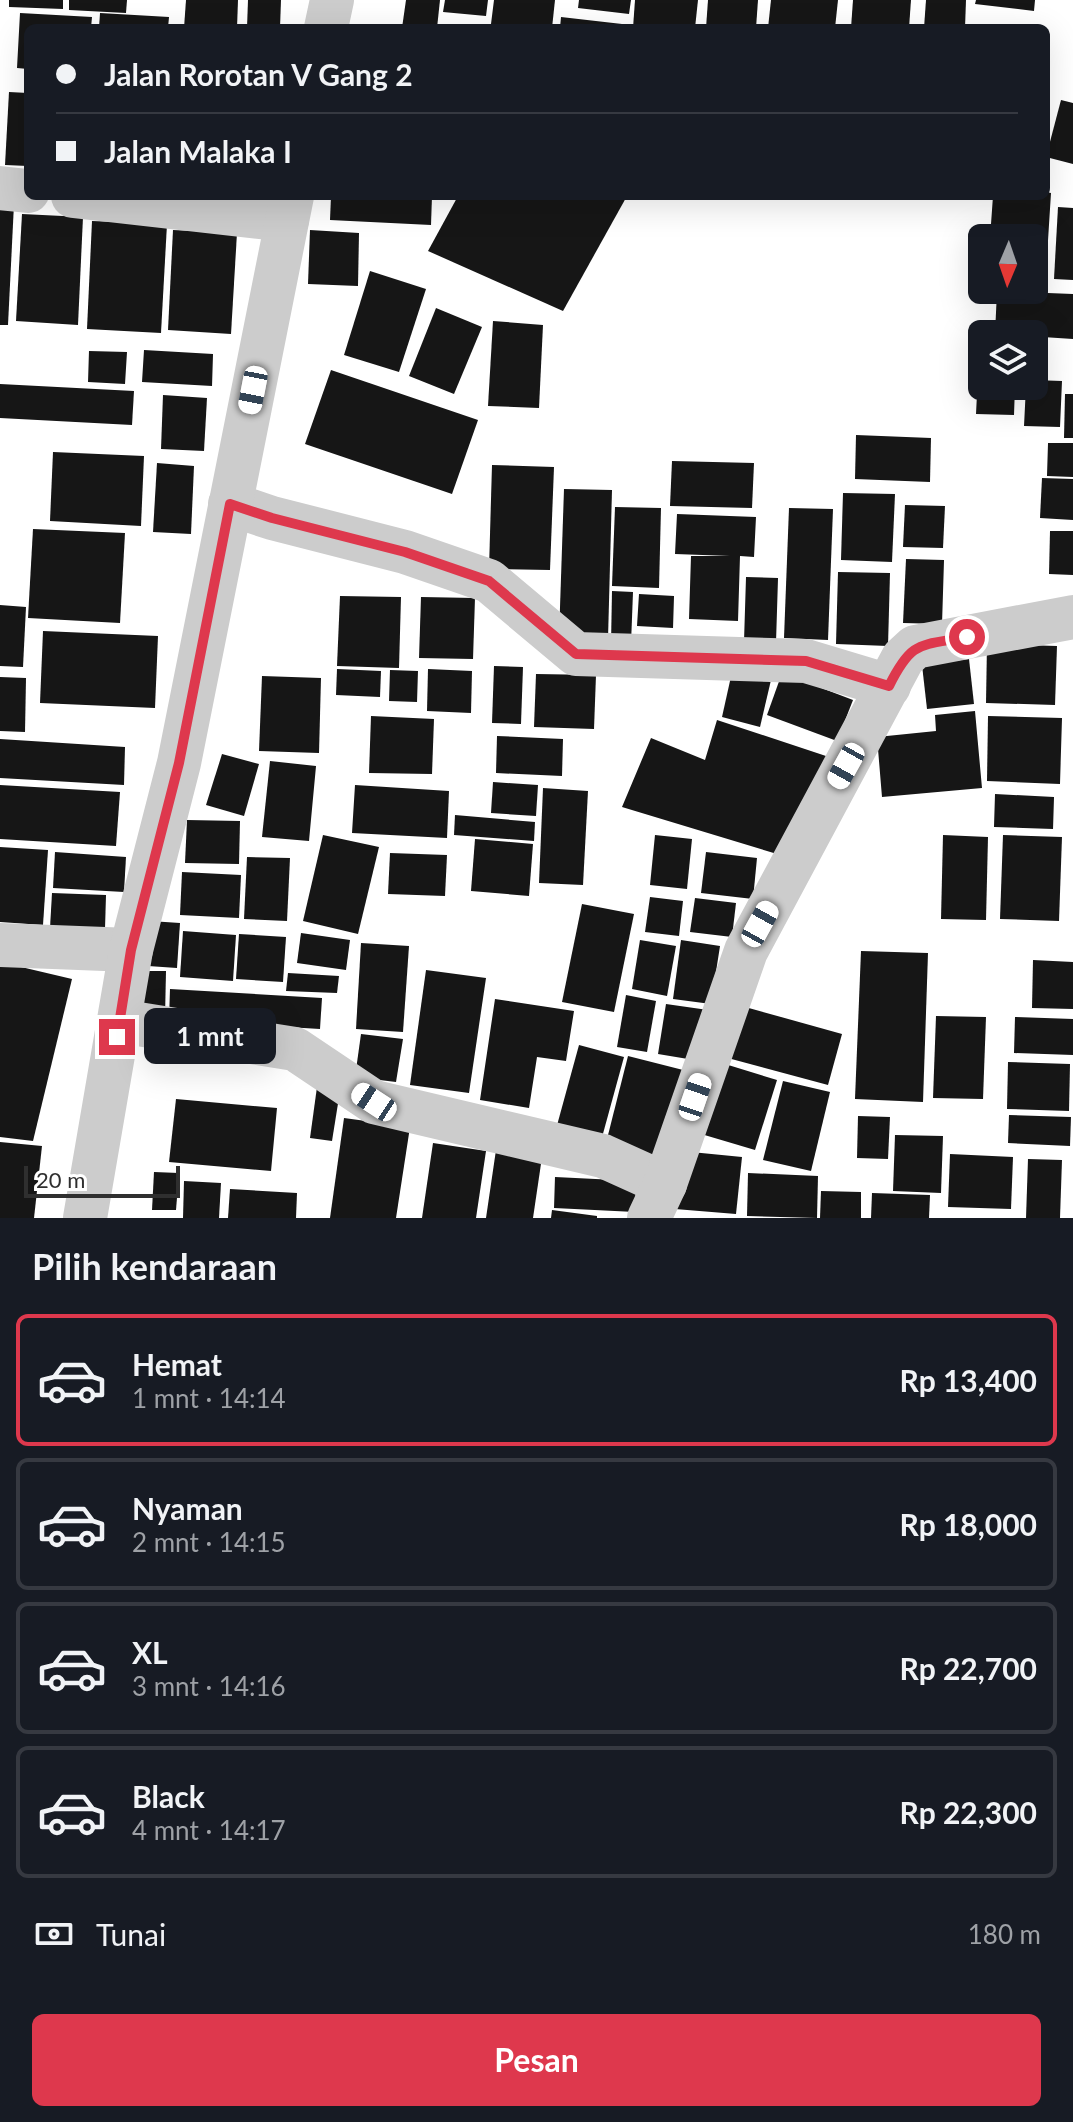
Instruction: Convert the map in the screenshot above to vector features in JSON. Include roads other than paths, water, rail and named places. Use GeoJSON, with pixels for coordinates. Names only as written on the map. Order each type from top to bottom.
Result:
{"type":"FeatureCollection","features":[{"type":"Feature","properties":{"kind":"street"},"geometry":{"type":"LineString","coordinates":[[327,24],[332,0]]}},
{"type":"Feature","properties":{"kind":"street"},"geometry":{"type":"LineString","coordinates":[[0,188],[24,191]]}},
{"type":"Feature","properties":{"kind":"street"},"geometry":{"type":"LineString","coordinates":[[85,1218],[131,950],[179,763],[290,208],[145,200]]}},
{"type":"Feature","properties":{"kind":"street"},"geometry":{"type":"LineString","coordinates":[[230,504],[405,552],[489,581],[576,654],[806,661],[896,672]]}},
{"type":"Feature","properties":{"kind":"street"},"geometry":{"type":"LineString","coordinates":[[119,1021],[295,1049],[374,1102],[603,1156],[657,1201],[746,951],[896,672],[915,647],[1073,617]]}},
{"type":"Feature","properties":{"kind":"street"},"geometry":{"type":"LineString","coordinates":[[0,945],[131,950]]}}]}
